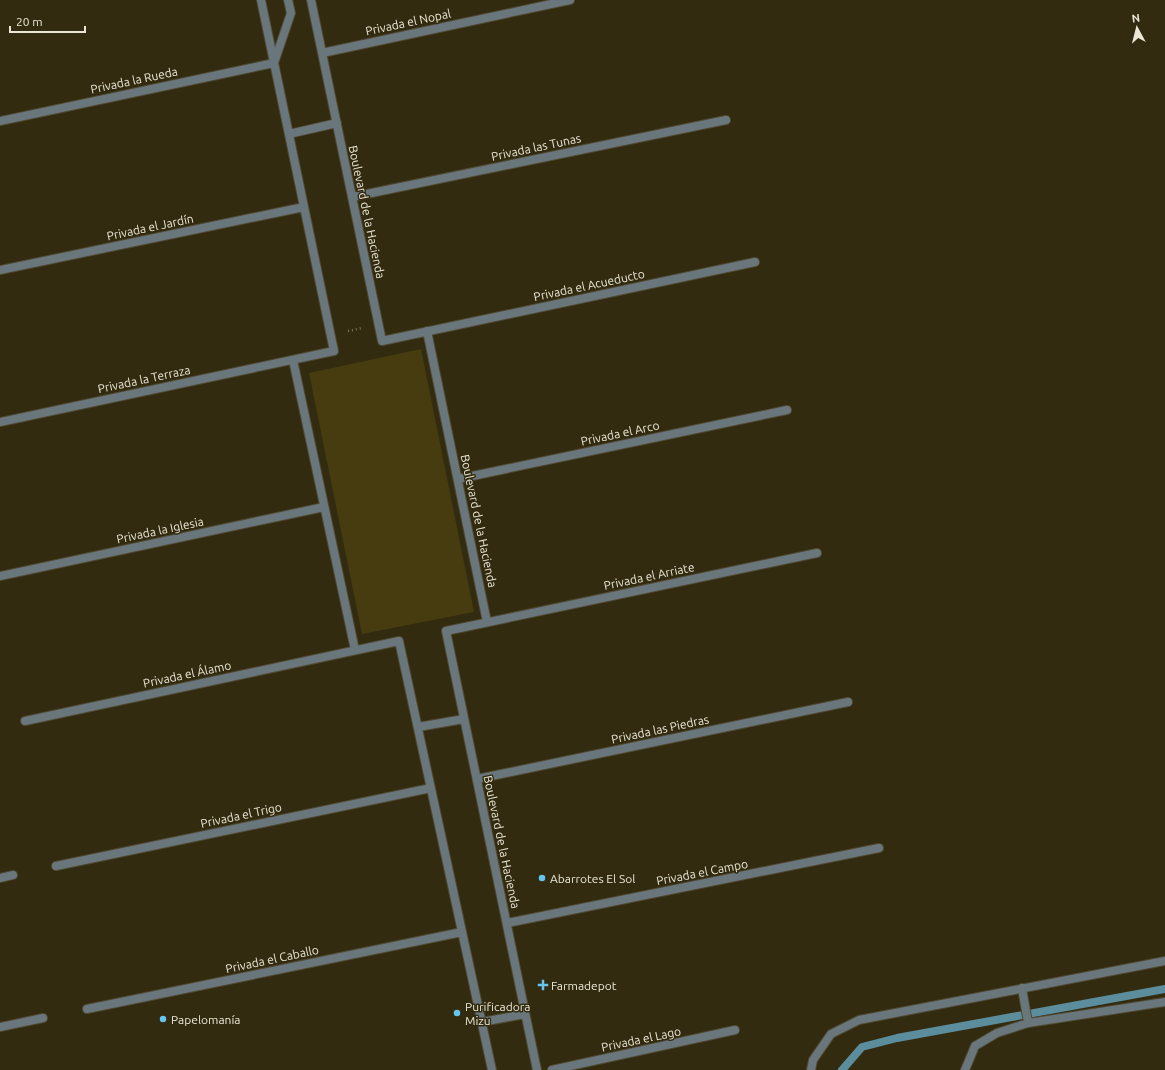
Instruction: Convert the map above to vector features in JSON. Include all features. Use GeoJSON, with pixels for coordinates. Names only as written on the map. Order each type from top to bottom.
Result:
{"type":"FeatureCollection","features":[{"type":"Feature","properties":{"kind":"street"},"geometry":{"type":"LineString","coordinates":[[261,0],[334,351],[293,360],[324,508],[355,650],[399,641],[492,1070]]}},
{"type":"Feature","properties":{"kind":"street"},"geometry":{"type":"LineString","coordinates":[[274,63],[291,13],[288,0]]}},
{"type":"Feature","properties":{"kind":"street","name":"Boulevard de la Hacienda"},"geometry":{"type":"LineString","coordinates":[[311,0],[382,341],[427,331],[487,622],[446,631],[537,1070]]}},
{"type":"Feature","properties":{"kind":"street","name":"Privada el Nopal"},"geometry":{"type":"LineString","coordinates":[[322,53],[570,0]]}},
{"type":"Feature","properties":{"kind":"street","name":"Privada la Rueda"},"geometry":{"type":"LineString","coordinates":[[0,121],[274,63]]}},
{"type":"Feature","properties":{"kind":"street","name":"Privada las Tunas"},"geometry":{"type":"LineString","coordinates":[[352,197],[726,120]]}},
{"type":"Feature","properties":{"kind":"street"},"geometry":{"type":"LineString","coordinates":[[289,134],[337,123]]}},
{"type":"Feature","properties":{"kind":"street","name":"Privada el Jardín"},"geometry":{"type":"LineString","coordinates":[[0,270],[304,207]]}},
{"type":"Feature","properties":{"kind":"street","name":"Privada el Acueducto"},"geometry":{"type":"LineString","coordinates":[[427,331],[755,262]]}},
{"type":"Feature","properties":{"kind":"street","name":"Privada la Terraza"},"geometry":{"type":"LineString","coordinates":[[0,422],[293,360]]}},
{"type":"Feature","properties":{"kind":"street","name":"Privada el Arco"},"geometry":{"type":"LineString","coordinates":[[458,479],[787,410]]}},
{"type":"Feature","properties":{"kind":"street","name":"Privada la Iglesia"},"geometry":{"type":"LineString","coordinates":[[0,576],[324,508]]}},
{"type":"Feature","properties":{"kind":"street","name":"Privada el Arriate"},"geometry":{"type":"LineString","coordinates":[[487,622],[817,553]]}},
{"type":"Feature","properties":{"kind":"street","name":"Privada el Álamo"},"geometry":{"type":"LineString","coordinates":[[24,720],[355,650]]}},
{"type":"Feature","properties":{"kind":"street","name":"Privada las Piedras"},"geometry":{"type":"LineString","coordinates":[[477,779],[848,702]]}},
{"type":"Feature","properties":{"kind":"street"},"geometry":{"type":"LineString","coordinates":[[418,727],[464,719]]}},
{"type":"Feature","properties":{"kind":"street","name":"Privada el Trigo"},"geometry":{"type":"LineString","coordinates":[[56,866],[431,788]]}},
{"type":"Feature","properties":{"kind":"street","name":"Privada el Campo"},"geometry":{"type":"LineString","coordinates":[[507,923],[879,848]]}},
{"type":"Feature","properties":{"kind":"street"},"geometry":{"type":"LineString","coordinates":[[0,878],[12,875]]}},
{"type":"Feature","properties":{"kind":"street","name":"Privada el Caballo"},"geometry":{"type":"LineString","coordinates":[[87,1009],[462,932]]}},
{"type":"Feature","properties":{"kind":"street"},"geometry":{"type":"LineString","coordinates":[[811,1070],[813,1060],[831,1034],[859,1020],[1165,961]]}},
{"type":"Feature","properties":{"kind":"street"},"geometry":{"type":"LineString","coordinates":[[1022,988],[1028,1023]]}},
{"type":"Feature","properties":{"kind":"street"},"geometry":{"type":"LineString","coordinates":[[965,1070],[975,1046],[997,1033],[1028,1023],[1165,1002]]}},
{"type":"Feature","properties":{"kind":"street"},"geometry":{"type":"LineString","coordinates":[[482,1022],[525,1014]]}},
{"type":"Feature","properties":{"kind":"street"},"geometry":{"type":"LineString","coordinates":[[0,1027],[43,1018]]}},
{"type":"Feature","properties":{"kind":"street","name":"Privada el Lago"},"geometry":{"type":"LineString","coordinates":[[552,1070],[734,1030]]}},
{"type":"Feature","properties":{"kind":"path"},"geometry":{"type":"LineString","coordinates":[[331,334],[378,325]]}},
{"type":"Feature","properties":{"kind":"shaded area"},"geometry":{"type":"Polygon","coordinates":[[[421,349],[474,612],[362,634],[309,373],[421,349]]]}},
{"type":"Feature","properties":{"kind":"waterway"},"geometry":{"type":"LineString","coordinates":[[842,1070],[862,1047],[897,1038],[1165,989]]}},
{"type":"Feature","properties":{"kind":"place","name":"Abarrotes El Sol"},"geometry":{"type":"Point","coordinates":[542,878]}},
{"type":"Feature","properties":{"kind":"place","name":"Farmadepot"},"geometry":{"type":"Point","coordinates":[543,985]}},
{"type":"Feature","properties":{"kind":"place","name":"Purificadora Mizu"},"geometry":{"type":"Point","coordinates":[457,1013]}},
{"type":"Feature","properties":{"kind":"place","name":"Papelomanía"},"geometry":{"type":"Point","coordinates":[163,1019]}}]}
